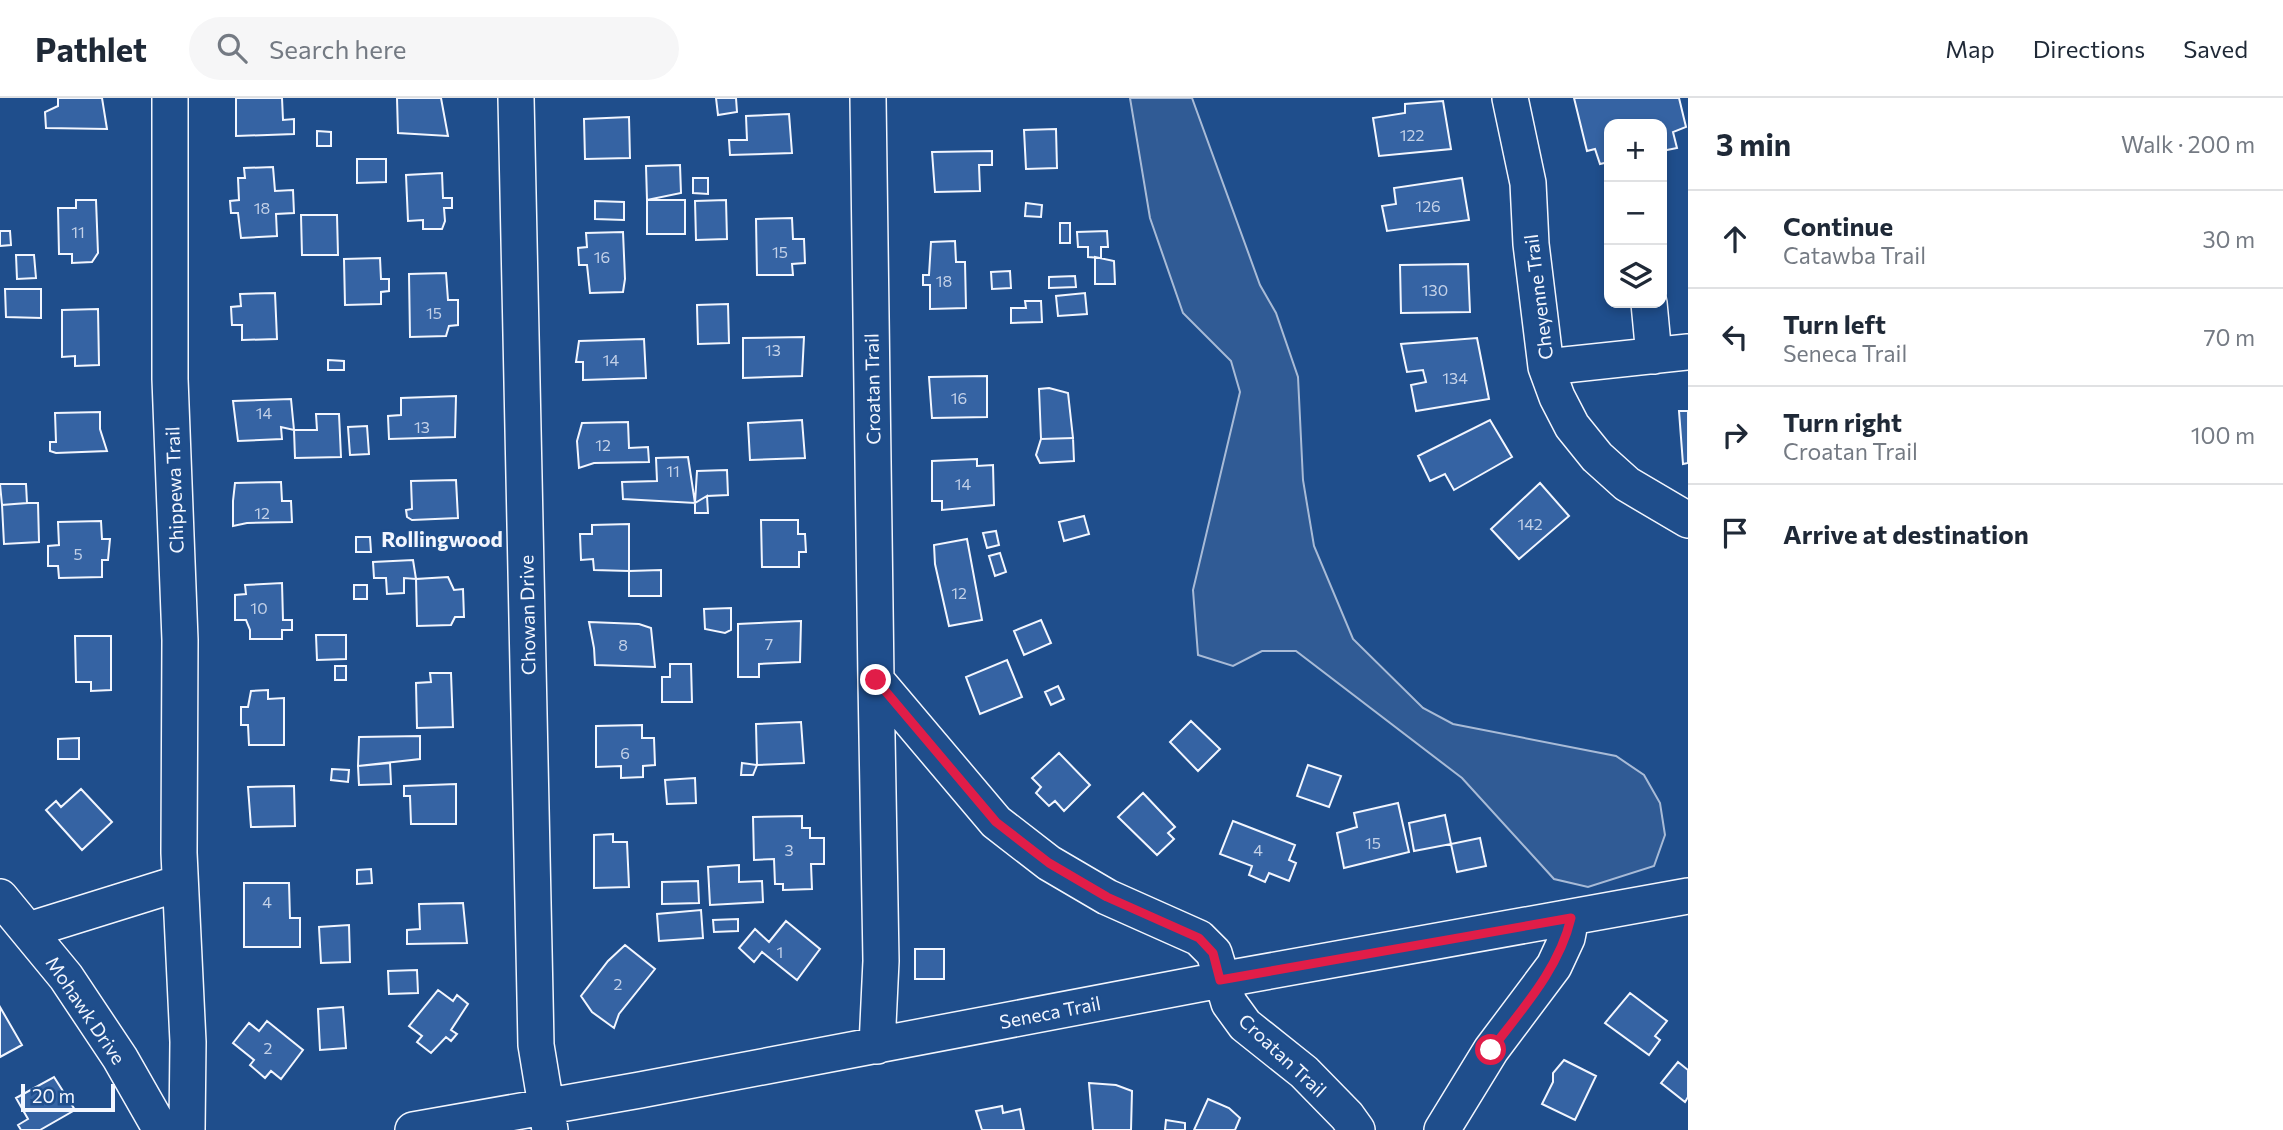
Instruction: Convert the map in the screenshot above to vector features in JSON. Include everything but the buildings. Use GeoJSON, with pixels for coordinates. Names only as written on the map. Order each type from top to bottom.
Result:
{"type":"FeatureCollection","features":[{"type":"Feature","properties":{"kind":"street","name":"Chippewa Trail"},"geometry":{"type":"LineString","coordinates":[[170,98],[170,379],[180,640],[180,883],[188,1042],[187,1130]]}},
{"type":"Feature","properties":{"kind":"street","name":"Chowan Drive"},"geometry":{"type":"LineString","coordinates":[[516,98],[536,1045],[548,1118]]}},
{"type":"Feature","properties":{"kind":"street","name":"Croatan Trail"},"geometry":{"type":"LineString","coordinates":[[868,98],[881,961],[877,1046]]}},
{"type":"Feature","properties":{"kind":"street","name":"Cheyenne Trail"},"geometry":{"type":"LineString","coordinates":[[1510,98],[1528,183],[1531,244],[1546,367],[1557,397],[1572,426],[1597,457],[1627,484],[1688,520]]}},
{"type":"Feature","properties":{"kind":"street"},"geometry":{"type":"LineString","coordinates":[[1650,308],[1654,356]]}},
{"type":"Feature","properties":{"kind":"street"},"geometry":{"type":"LineString","coordinates":[[1546,367],[1688,352]]}},
{"type":"Feature","properties":{"kind":"street","name":"Croatan Trail"},"geometry":{"type":"LineString","coordinates":[[876,680],[996,822],[1049,863],[1107,897],[1199,938],[1213,953],[1229,1003],[1245,1025],[1304,1072],[1357,1130]]}},
{"type":"Feature","properties":{"kind":"street"},"geometry":{"type":"LineString","coordinates":[[29,930],[180,883]]}},
{"type":"Feature","properties":{"kind":"street","name":"Seneca Trail"},"geometry":{"type":"LineString","coordinates":[[413,1130],[548,1118],[640,1090],[1220,980],[1688,896]]}},
{"type":"Feature","properties":{"kind":"street","name":"Mohawk Drive"},"geometry":{"type":"LineString","coordinates":[[0,897],[74,989],[120,1058],[162,1130]]}},
{"type":"Feature","properties":{"kind":"street"},"geometry":{"type":"LineString","coordinates":[[1443,1130],[1491,1050],[1554,966],[1567,938],[1571,918]]}},
{"type":"Feature","properties":{"kind":"shaded area"},"geometry":{"type":"Polygon","coordinates":[[[1130,98],[1192,98],[1260,285],[1276,313],[1298,377],[1303,480],[1314,546],[1353,639],[1423,708],[1453,724],[1616,756],[1644,775],[1660,803],[1665,835],[1654,866],[1588,887],[1554,879],[1462,778],[1296,651],[1262,651],[1233,666],[1198,655],[1193,590],[1240,392],[1231,361],[1183,313],[1150,218],[1130,98]]]}},
{"type":"Feature","properties":{"kind":"district","name":"Rollingwood"},"geometry":{"type":"Point","coordinates":[442,538]}},
{"type":"Feature","properties":{"kind":"route"},"geometry":{"type":"LineString","coordinates":[[876,680],[996,822],[1049,863],[1107,897],[1199,938],[1213,953],[1220,980],[1571,918],[1567,938],[1554,966],[1491,1050]]}}]}
